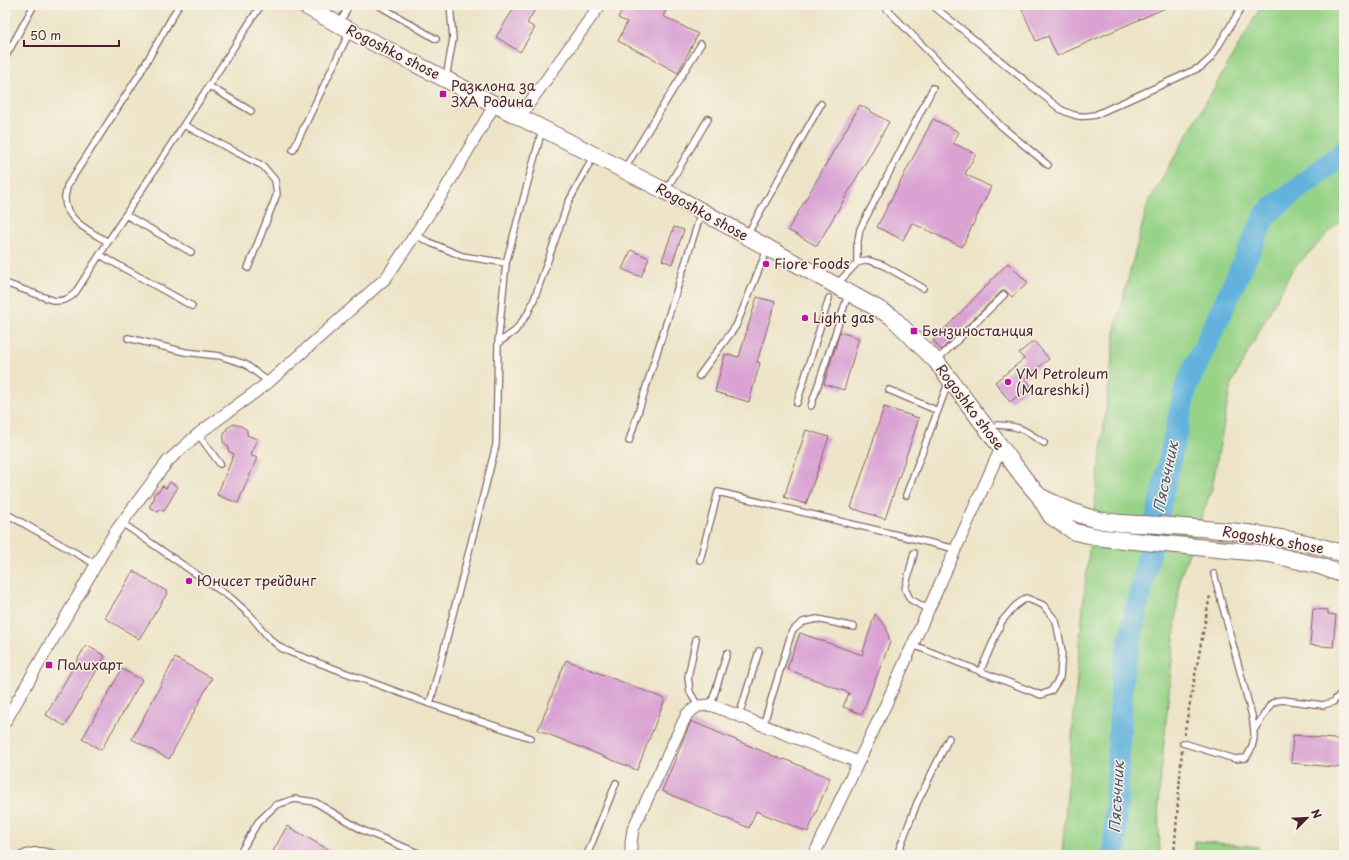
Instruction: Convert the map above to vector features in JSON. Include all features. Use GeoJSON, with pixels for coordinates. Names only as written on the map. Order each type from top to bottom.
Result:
{"type":"FeatureCollection","features":[{"type":"Feature","properties":{"kind":"main road","name":"Rogoshko shose"},"geometry":{"type":"LineString","coordinates":[[304,5],[344,28],[542,127],[665,191],[768,248],[838,292],[891,316],[936,361],[1039,496],[1051,516],[1075,532],[1103,538],[1270,554],[1320,566],[1344,575]]}},
{"type":"Feature","properties":{"kind":"main road","name":"Rogoshko shose"},"geometry":{"type":"LineString","coordinates":[[1039,496],[1072,512],[1103,521],[1214,530],[1270,537],[1322,546],[1344,554]]}},
{"type":"Feature","properties":{"kind":"street"},"geometry":{"type":"LineString","coordinates":[[520,116],[600,5]]}},
{"type":"Feature","properties":{"kind":"street"},"geometry":{"type":"LineString","coordinates":[[5,722],[115,532],[168,461],[198,434],[269,382],[386,278],[443,193],[495,104]]}},
{"type":"Feature","properties":{"kind":"street"},"geometry":{"type":"LineString","coordinates":[[814,855],[913,645],[1001,448]]}},
{"type":"Feature","properties":{"kind":"street"},"geometry":{"type":"LineString","coordinates":[[631,855],[633,829],[687,714],[698,706],[711,705],[858,762]]}},
{"type":"Feature","properties":{"kind":"lane"},"geometry":{"type":"LineString","coordinates":[[5,58],[34,5]]}},
{"type":"Feature","properties":{"kind":"lane"},"geometry":{"type":"LineString","coordinates":[[108,242],[79,225],[68,212],[64,199],[67,186],[139,75],[179,5]]}},
{"type":"Feature","properties":{"kind":"lane"},"geometry":{"type":"LineString","coordinates":[[175,12],[185,5]]}},
{"type":"Feature","properties":{"kind":"lane"},"geometry":{"type":"LineString","coordinates":[[5,283],[54,301],[70,299],[261,5]]}},
{"type":"Feature","properties":{"kind":"lane"},"geometry":{"type":"LineString","coordinates":[[293,150],[344,28],[349,5]]}},
{"type":"Feature","properties":{"kind":"lane"},"geometry":{"type":"LineString","coordinates":[[378,5],[436,39]]}},
{"type":"Feature","properties":{"kind":"lane"},"geometry":{"type":"LineString","coordinates":[[445,79],[453,39],[450,5]]}},
{"type":"Feature","properties":{"kind":"lane"},"geometry":{"type":"LineString","coordinates":[[883,5],[1001,126],[1048,165]]}},
{"type":"Feature","properties":{"kind":"lane"},"geometry":{"type":"LineString","coordinates":[[932,5],[1060,109],[1071,115],[1082,117],[1095,115],[1201,67],[1215,53],[1243,5]]}},
{"type":"Feature","properties":{"kind":"lane"},"geometry":{"type":"LineString","coordinates":[[624,170],[701,44]]}},
{"type":"Feature","properties":{"kind":"lane"},"geometry":{"type":"LineString","coordinates":[[209,86],[251,111]]}},
{"type":"Feature","properties":{"kind":"lane"},"geometry":{"type":"LineString","coordinates":[[797,403],[838,292],[857,263],[856,246],[860,229],[933,88]]}},
{"type":"Feature","properties":{"kind":"lane"},"geometry":{"type":"LineString","coordinates":[[747,236],[821,104]]}},
{"type":"Feature","properties":{"kind":"lane"},"geometry":{"type":"LineString","coordinates":[[665,191],[708,119]]}},
{"type":"Feature","properties":{"kind":"lane"},"geometry":{"type":"LineString","coordinates":[[184,125],[263,166],[275,180],[277,194],[248,268]]}},
{"type":"Feature","properties":{"kind":"lane"},"geometry":{"type":"LineString","coordinates":[[430,704],[496,445],[498,343],[506,263],[542,127]]}},
{"type":"Feature","properties":{"kind":"lane"},"geometry":{"type":"LineString","coordinates":[[498,343],[515,331],[528,313],[568,203],[594,155]]}},
{"type":"Feature","properties":{"kind":"lane"},"geometry":{"type":"LineString","coordinates":[[629,441],[702,211]]}},
{"type":"Feature","properties":{"kind":"lane"},"geometry":{"type":"LineString","coordinates":[[126,215],[191,252]]}},
{"type":"Feature","properties":{"kind":"lane"},"geometry":{"type":"LineString","coordinates":[[415,235],[462,256],[506,263]]}},
{"type":"Feature","properties":{"kind":"lane"},"geometry":{"type":"LineString","coordinates":[[700,376],[736,326],[768,248]]}},
{"type":"Feature","properties":{"kind":"lane"},"geometry":{"type":"LineString","coordinates":[[100,254],[192,306]]}},
{"type":"Feature","properties":{"kind":"lane"},"geometry":{"type":"LineString","coordinates":[[857,263],[867,260],[882,265],[923,288]]}},
{"type":"Feature","properties":{"kind":"lane"},"geometry":{"type":"LineString","coordinates":[[811,406],[838,292]]}},
{"type":"Feature","properties":{"kind":"lane"},"geometry":{"type":"LineString","coordinates":[[936,361],[1004,295]]}},
{"type":"Feature","properties":{"kind":"lane"},"geometry":{"type":"LineString","coordinates":[[128,338],[185,352],[220,356],[245,364],[269,382]]}},
{"type":"Feature","properties":{"kind":"lane"},"geometry":{"type":"LineString","coordinates":[[906,495],[950,379]]}},
{"type":"Feature","properties":{"kind":"lane"},"geometry":{"type":"LineString","coordinates":[[889,390],[938,411]]}},
{"type":"Feature","properties":{"kind":"lane"},"geometry":{"type":"LineString","coordinates":[[997,425],[1020,428],[1044,443]]}},
{"type":"Feature","properties":{"kind":"lane"},"geometry":{"type":"LineString","coordinates":[[198,434],[220,464]]}},
{"type":"Feature","properties":{"kind":"lane"},"geometry":{"type":"LineString","coordinates":[[700,560],[718,492],[956,550]]}},
{"type":"Feature","properties":{"kind":"lane"},"geometry":{"type":"LineString","coordinates":[[5,513],[97,565]]}},
{"type":"Feature","properties":{"kind":"lane"},"geometry":{"type":"LineString","coordinates":[[122,523],[230,598],[250,615],[269,638],[281,648],[430,704],[531,738]]}},
{"type":"Feature","properties":{"kind":"lane"},"geometry":{"type":"LineString","coordinates":[[914,553],[905,589],[910,599],[928,610]]}},
{"type":"Feature","properties":{"kind":"lane"},"geometry":{"type":"LineString","coordinates":[[1183,743],[1234,759],[1246,758],[1252,749],[1254,730],[1252,716],[1214,574]]}},
{"type":"Feature","properties":{"kind":"lane"},"geometry":{"type":"LineString","coordinates":[[913,645],[980,672],[1041,695],[1051,691],[1060,677],[1062,651],[1056,621],[1043,605],[1026,598],[1015,606],[1002,621],[980,672]]}},
{"type":"Feature","properties":{"kind":"lane"},"geometry":{"type":"LineString","coordinates":[[763,726],[792,631],[803,622],[817,619],[854,627]]}},
{"type":"Feature","properties":{"kind":"lane"},"geometry":{"type":"LineString","coordinates":[[696,639],[688,677],[690,692],[698,706]]}},
{"type":"Feature","properties":{"kind":"lane"},"geometry":{"type":"LineString","coordinates":[[739,716],[759,651]]}},
{"type":"Feature","properties":{"kind":"lane"},"geometry":{"type":"LineString","coordinates":[[711,705],[727,653]]}},
{"type":"Feature","properties":{"kind":"lane"},"geometry":{"type":"LineString","coordinates":[[1254,730],[1271,704],[1276,701],[1283,700],[1323,705],[1333,702],[1344,690]]}},
{"type":"Feature","properties":{"kind":"lane"},"geometry":{"type":"LineString","coordinates":[[897,855],[917,803],[949,738]]}},
{"type":"Feature","properties":{"kind":"lane"},"geometry":{"type":"LineString","coordinates":[[587,855],[616,783]]}},
{"type":"Feature","properties":{"kind":"lane"},"geometry":{"type":"LineString","coordinates":[[239,855],[258,822],[276,805],[295,799],[315,802],[362,830],[423,855]]}},
{"type":"Feature","properties":{"kind":"lane"},"geometry":{"type":"LineString","coordinates":[[21,855],[28,852],[41,850],[59,855]]}},
{"type":"Feature","properties":{"kind":"path"},"geometry":{"type":"LineString","coordinates":[[1174,855],[1183,743],[1214,574]]}},
{"type":"Feature","properties":{"kind":"green space"},"geometry":{"type":"Polygon","coordinates":[[[1262,5],[1344,5],[1344,217],[1292,270],[1231,384],[1212,488],[1180,578],[1158,804],[1160,855],[1062,855],[1084,595],[1116,325],[1148,203],[1262,5]]]}},
{"type":"Feature","properties":{"kind":"green space"},"geometry":{"type":"Polygon","coordinates":[[[1195,841],[1258,847],[1257,855],[1194,855],[1195,841]]]}},
{"type":"Feature","properties":{"kind":"green space"},"geometry":{"type":"Polygon","coordinates":[[[1344,849],[1344,855],[1261,855],[1262,851],[1344,849]]]}},
{"type":"Feature","properties":{"kind":"building"},"geometry":{"type":"Polygon","coordinates":[[[516,5],[538,5],[527,23],[535,28],[520,52],[496,37],[516,5]]]}},
{"type":"Feature","properties":{"kind":"building"},"geometry":{"type":"Polygon","coordinates":[[[625,5],[669,5],[663,16],[698,34],[678,73],[618,41],[627,22],[618,18],[625,5]]]}},
{"type":"Feature","properties":{"kind":"building"},"geometry":{"type":"Polygon","coordinates":[[[1020,5],[1172,5],[1057,56],[1048,36],[1036,41],[1020,5]]]}},
{"type":"Feature","properties":{"kind":"building"},"geometry":{"type":"Polygon","coordinates":[[[860,105],[889,122],[817,246],[788,230],[860,105]]]}},
{"type":"Feature","properties":{"kind":"building"},"geometry":{"type":"Polygon","coordinates":[[[933,119],[959,132],[953,143],[976,154],[965,174],[991,187],[962,247],[912,223],[903,240],[877,227],[933,119]]]}},
{"type":"Feature","properties":{"kind":"building"},"geometry":{"type":"Polygon","coordinates":[[[674,227],[684,230],[672,264],[662,260],[674,227]]]}},
{"type":"Feature","properties":{"kind":"building"},"geometry":{"type":"Polygon","coordinates":[[[631,250],[649,258],[641,277],[622,269],[631,250]]]}},
{"type":"Feature","properties":{"kind":"building"},"geometry":{"type":"Polygon","coordinates":[[[1008,263],[1028,283],[1012,297],[1005,290],[1001,292],[941,350],[933,341],[1008,263]]]}},
{"type":"Feature","properties":{"kind":"building"},"geometry":{"type":"Polygon","coordinates":[[[757,297],[775,302],[757,362],[760,363],[749,402],[715,392],[725,354],[739,357],[757,297]]]}},
{"type":"Feature","properties":{"kind":"building"},"geometry":{"type":"Polygon","coordinates":[[[840,332],[859,338],[844,390],[824,384],[840,332]]]}},
{"type":"Feature","properties":{"kind":"building"},"geometry":{"type":"Polygon","coordinates":[[[1034,341],[1049,359],[1025,378],[1031,386],[1010,402],[995,382],[1024,359],[1019,353],[1034,341]]]}},
{"type":"Feature","properties":{"kind":"building"},"geometry":{"type":"Polygon","coordinates":[[[884,407],[919,418],[885,519],[851,508],[884,407]]]}},
{"type":"Feature","properties":{"kind":"building"},"geometry":{"type":"Polygon","coordinates":[[[234,424],[241,426],[247,430],[247,435],[257,439],[250,455],[257,458],[238,503],[217,495],[234,454],[228,451],[229,447],[223,442],[224,435],[227,428],[234,424]]]}},
{"type":"Feature","properties":{"kind":"building"},"geometry":{"type":"Polygon","coordinates":[[[806,430],[829,437],[806,504],[784,497],[806,430]]]}},
{"type":"Feature","properties":{"kind":"building"},"geometry":{"type":"Polygon","coordinates":[[[170,482],[178,487],[164,511],[160,509],[158,512],[149,507],[154,499],[153,495],[159,491],[162,486],[166,488],[170,482]]]}},
{"type":"Feature","properties":{"kind":"building"},"geometry":{"type":"Polygon","coordinates":[[[133,571],[168,592],[139,639],[105,618],[133,571]]]}},
{"type":"Feature","properties":{"kind":"building"},"geometry":{"type":"Polygon","coordinates":[[[1313,609],[1328,610],[1328,614],[1336,615],[1333,647],[1310,645],[1313,609]]]}},
{"type":"Feature","properties":{"kind":"building"},"geometry":{"type":"Polygon","coordinates":[[[875,614],[886,627],[890,642],[862,714],[843,707],[849,693],[787,669],[800,633],[862,655],[875,614]]]}},
{"type":"Feature","properties":{"kind":"building"},"geometry":{"type":"Polygon","coordinates":[[[86,645],[105,656],[65,726],[46,715],[86,645]]]}},
{"type":"Feature","properties":{"kind":"building"},"geometry":{"type":"Polygon","coordinates":[[[175,658],[212,678],[169,759],[132,739],[175,658]]]}},
{"type":"Feature","properties":{"kind":"building"},"geometry":{"type":"Polygon","coordinates":[[[566,660],[665,699],[637,770],[538,730],[566,660]]]}},
{"type":"Feature","properties":{"kind":"building"},"geometry":{"type":"Polygon","coordinates":[[[122,669],[142,680],[101,750],[82,739],[122,669]]]}},
{"type":"Feature","properties":{"kind":"building"},"geometry":{"type":"Polygon","coordinates":[[[691,721],[830,778],[808,832],[756,811],[749,828],[662,791],[691,721]]]}},
{"type":"Feature","properties":{"kind":"building"},"geometry":{"type":"Polygon","coordinates":[[[1293,735],[1344,740],[1344,768],[1291,763],[1293,735]]]}},
{"type":"Feature","properties":{"kind":"building"},"geometry":{"type":"Polygon","coordinates":[[[287,826],[338,855],[271,855],[287,826]]]}},
{"type":"Feature","properties":{"kind":"waterway","name":"Пясъчник"},"geometry":{"type":"LineString","coordinates":[[1114,855],[1122,675],[1186,387],[1266,214],[1344,152]]}},
{"type":"Feature","properties":{"kind":"place","name":"Разклона за ЗХА Родина"},"geometry":{"type":"Point","coordinates":[443,94]}},
{"type":"Feature","properties":{"kind":"place","name":"Fiore Foods"},"geometry":{"type":"Point","coordinates":[766,264]}},
{"type":"Feature","properties":{"kind":"place","name":"Light gas"},"geometry":{"type":"Point","coordinates":[805,318]}},
{"type":"Feature","properties":{"kind":"place","name":"Бензиностанция"},"geometry":{"type":"Point","coordinates":[914,331]}},
{"type":"Feature","properties":{"kind":"place","name":"VM Petroleum (Mareshki)"},"geometry":{"type":"Point","coordinates":[1008,382]}},
{"type":"Feature","properties":{"kind":"place","name":"Юнисет трейдинг"},"geometry":{"type":"Point","coordinates":[189,581]}},
{"type":"Feature","properties":{"kind":"place","name":"Полихарт"},"geometry":{"type":"Point","coordinates":[49,665]}}]}
